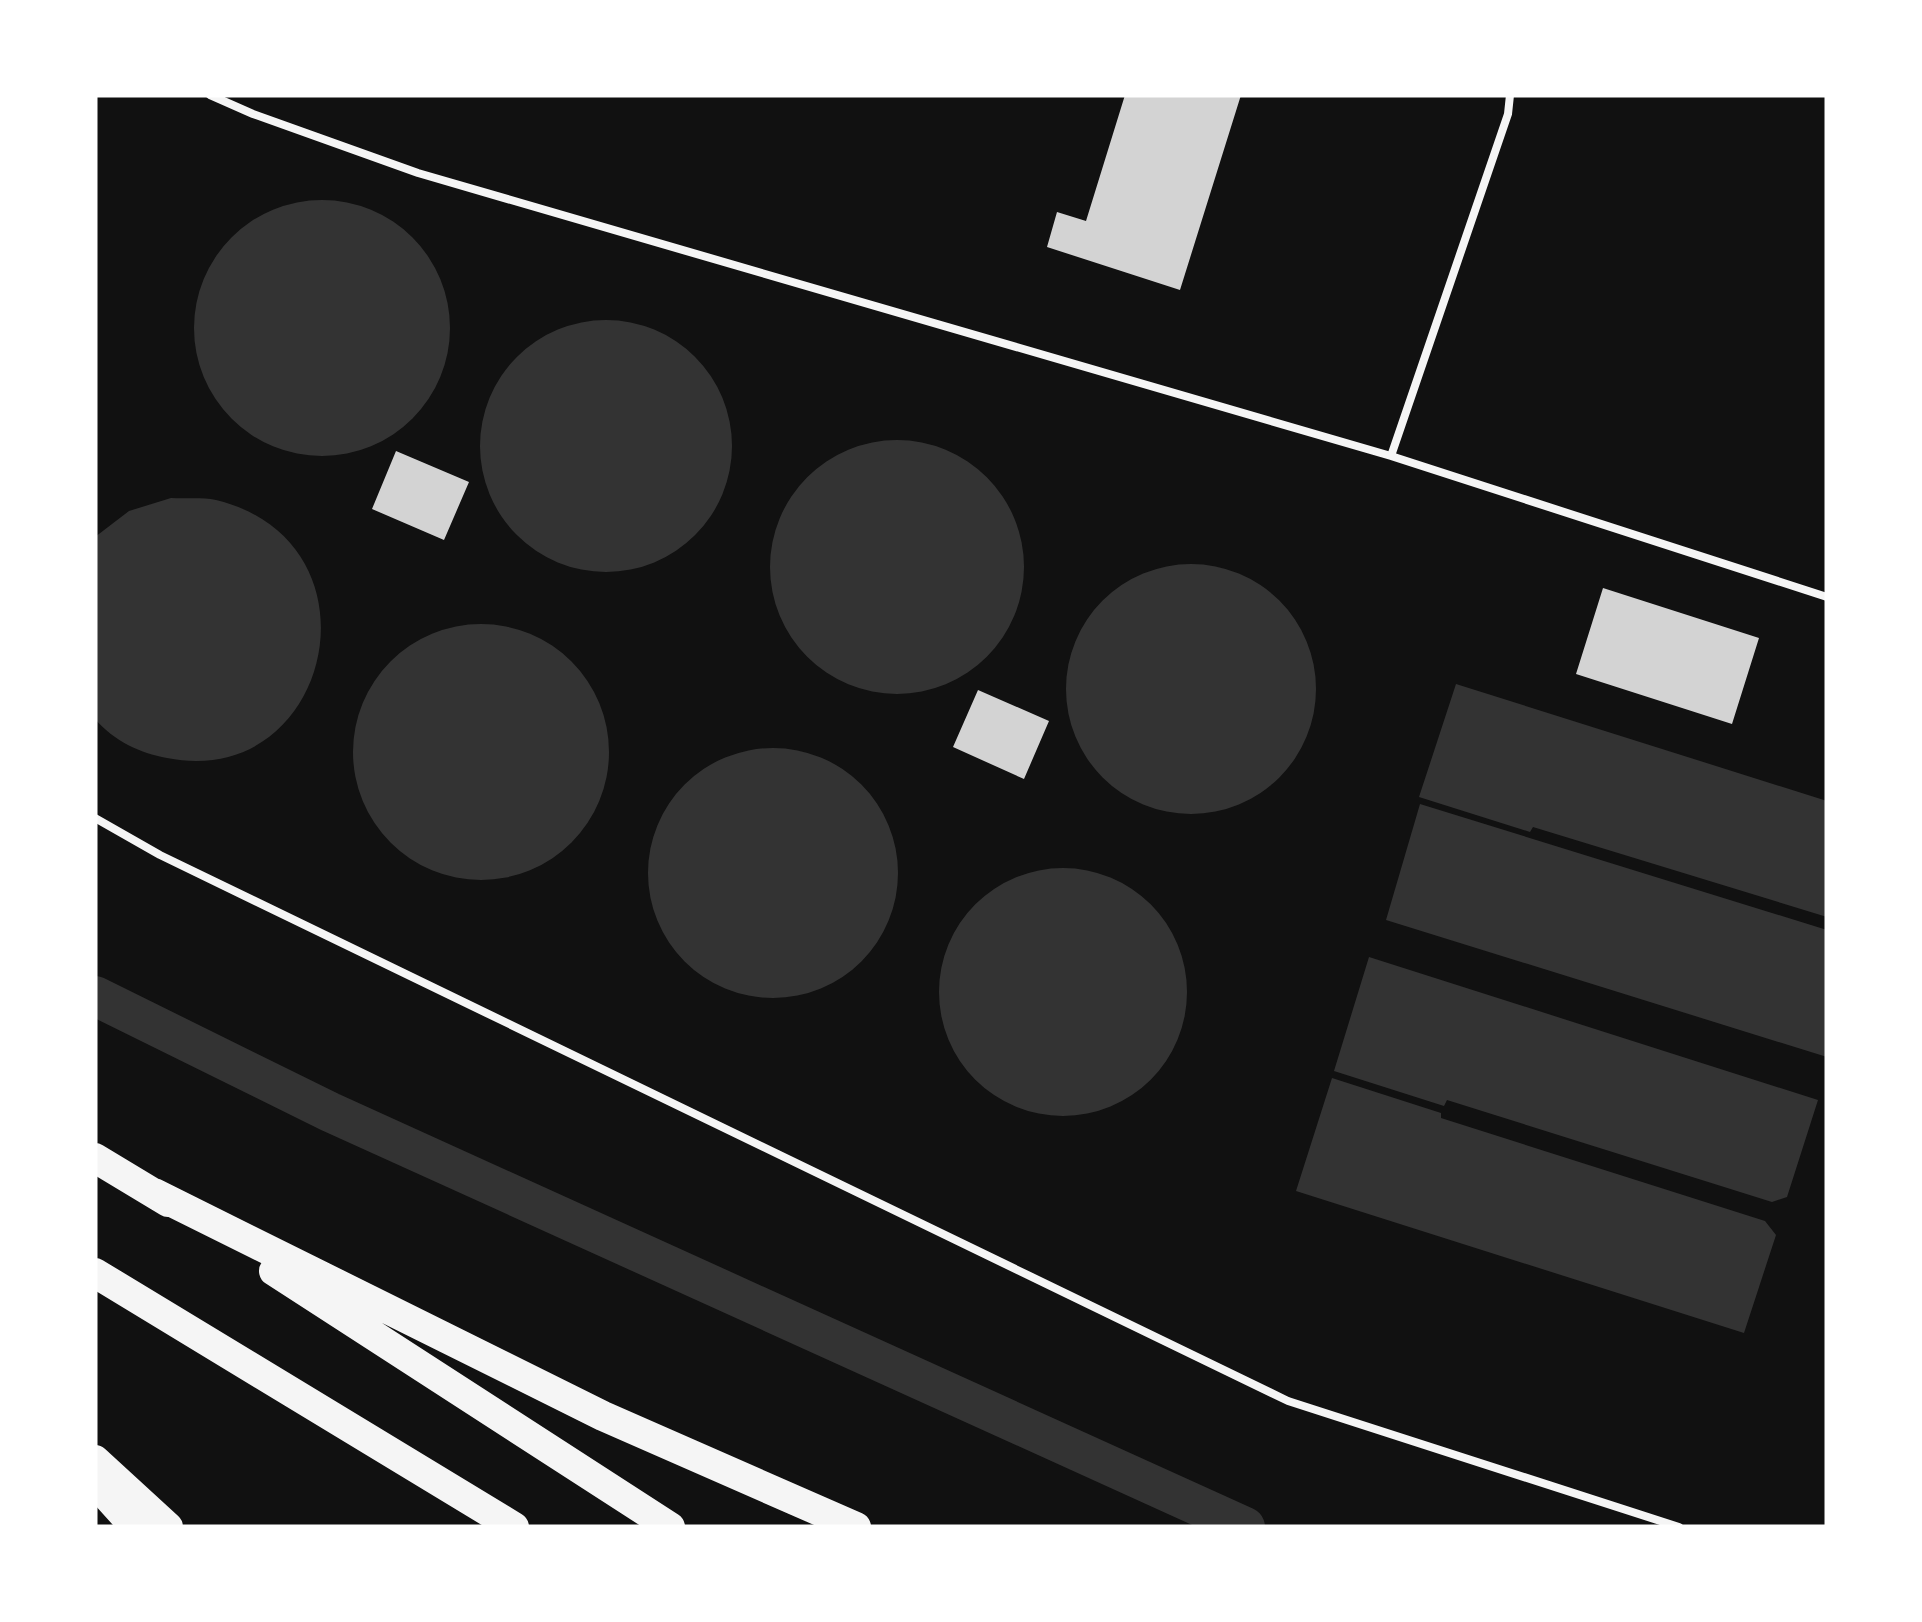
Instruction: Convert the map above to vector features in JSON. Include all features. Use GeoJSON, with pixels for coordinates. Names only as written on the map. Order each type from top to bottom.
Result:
{"type":"FeatureCollection","features":[{"type":"Feature","properties":{"kind":"highway"},"geometry":{"type":"LineString","coordinates":[[95,1158],[670,1527]]}},
{"type":"Feature","properties":{"kind":"highway"},"geometry":{"type":"LineString","coordinates":[[154,1193],[603,1416],[856,1527]]}},
{"type":"Feature","properties":{"kind":"highway"},"geometry":{"type":"LineString","coordinates":[[95,1273],[514,1527]]}},
{"type":"Feature","properties":{"kind":"highway"},"geometry":{"type":"LineString","coordinates":[[95,1460],[168,1527]]}},
{"type":"Feature","properties":{"kind":"highway"},"geometry":{"type":"LineString","coordinates":[[95,1483],[135,1527]]}},
{"type":"Feature","properties":{"kind":"lane"},"geometry":{"type":"LineString","coordinates":[[210,95],[418,172],[1391,456],[1827,597]]}},
{"type":"Feature","properties":{"kind":"lane"},"geometry":{"type":"LineString","coordinates":[[1391,456],[1508,114],[1510,95]]}},
{"type":"Feature","properties":{"kind":"lane"},"geometry":{"type":"LineString","coordinates":[[95,818],[160,855],[1288,1401],[1679,1527]]}},
{"type":"Feature","properties":{"kind":"shaded area"},"geometry":{"type":"Polygon","coordinates":[[[322,200],[347,202],[371,210],[413,237],[440,279],[448,303],[448,353],[440,377],[413,419],[371,446],[347,454],[322,456],[297,454],[273,446],[231,419],[204,377],[196,353],[194,328],[196,303],[204,279],[231,237],[273,210],[297,202],[322,200]]]}},
{"type":"Feature","properties":{"kind":"shaded area"},"geometry":{"type":"Polygon","coordinates":[[[606,320],[654,330],[695,357],[722,398],[732,446],[722,494],[695,535],[654,562],[606,572],[558,562],[517,535],[490,494],[480,446],[490,398],[517,357],[558,330],[606,320]]]}},
{"type":"Feature","properties":{"kind":"shaded area"},"geometry":{"type":"Polygon","coordinates":[[[897,440],[946,449],[987,477],[1015,518],[1024,567],[1015,616],[987,657],[946,685],[897,694],[848,685],[807,657],[779,616],[770,567],[779,518],[807,477],[848,449],[897,440]]]}},
{"type":"Feature","properties":{"kind":"shaded area"},"geometry":{"type":"Polygon","coordinates":[[[171,498],[216,500],[270,524],[304,563],[320,609],[318,657],[300,702],[268,738],[224,758],[167,758],[147,753],[119,740],[95,719],[95,537],[129,511],[171,498]]]}},
{"type":"Feature","properties":{"kind":"shaded area"},"geometry":{"type":"Polygon","coordinates":[[[1191,564],[1239,574],[1279,601],[1306,641],[1316,689],[1306,737],[1279,777],[1239,804],[1191,814],[1143,804],[1103,777],[1076,737],[1066,689],[1076,641],[1103,601],[1143,574],[1191,564]]]}},
{"type":"Feature","properties":{"kind":"shaded area"},"geometry":{"type":"Polygon","coordinates":[[[481,624],[506,626],[530,634],[572,661],[599,703],[607,727],[607,777],[599,801],[572,843],[530,870],[506,878],[481,880],[456,878],[432,870],[390,843],[363,801],[355,777],[353,752],[355,727],[363,703],[390,661],[432,634],[456,626],[481,624]]]}},
{"type":"Feature","properties":{"kind":"shaded area"},"geometry":{"type":"Polygon","coordinates":[[[1456,684],[1827,801],[1827,917],[1533,827],[1530,832],[1419,797],[1456,684]]]}},
{"type":"Feature","properties":{"kind":"shaded area"},"geometry":{"type":"Polygon","coordinates":[[[773,748],[821,758],[861,785],[888,825],[898,873],[888,921],[861,961],[821,988],[773,998],[725,988],[685,961],[658,921],[648,873],[658,825],[685,785],[725,758],[773,748]]]}},
{"type":"Feature","properties":{"kind":"shaded area"},"geometry":{"type":"Polygon","coordinates":[[[1420,804],[1827,930],[1827,1057],[1386,920],[1420,804]]]}},
{"type":"Feature","properties":{"kind":"shaded area"},"geometry":{"type":"Polygon","coordinates":[[[1063,868],[1111,877],[1151,904],[1178,944],[1187,992],[1178,1040],[1151,1080],[1111,1107],[1063,1116],[1015,1107],[975,1080],[948,1040],[939,992],[948,944],[975,904],[1015,877],[1063,868]]]}},
{"type":"Feature","properties":{"kind":"shaded area"},"geometry":{"type":"Polygon","coordinates":[[[1369,957],[1818,1100],[1787,1197],[1772,1202],[1447,1100],[1444,1106],[1334,1071],[1369,957]]]}},
{"type":"Feature","properties":{"kind":"shaded area"},"geometry":{"type":"Polygon","coordinates":[[[1332,1078],[1441,1113],[1441,1118],[1765,1221],[1776,1235],[1744,1333],[1296,1191],[1332,1078]]]}},
{"type":"Feature","properties":{"kind":"building"},"geometry":{"type":"Polygon","coordinates":[[[1125,95],[1241,95],[1180,290],[1047,247],[1057,212],[1086,221],[1125,95]]]}},
{"type":"Feature","properties":{"kind":"building"},"geometry":{"type":"Polygon","coordinates":[[[396,451],[469,482],[444,540],[372,509],[396,451]]]}},
{"type":"Feature","properties":{"kind":"building"},"geometry":{"type":"Polygon","coordinates":[[[1603,588],[1759,638],[1732,724],[1576,674],[1603,588]]]}},
{"type":"Feature","properties":{"kind":"building"},"geometry":{"type":"Polygon","coordinates":[[[978,690],[1049,721],[1024,779],[953,747],[978,690]]]}},
{"type":"Feature","properties":{"kind":"waterway"},"geometry":{"type":"LineString","coordinates":[[95,996],[330,1112],[1245,1527]]}}]}
